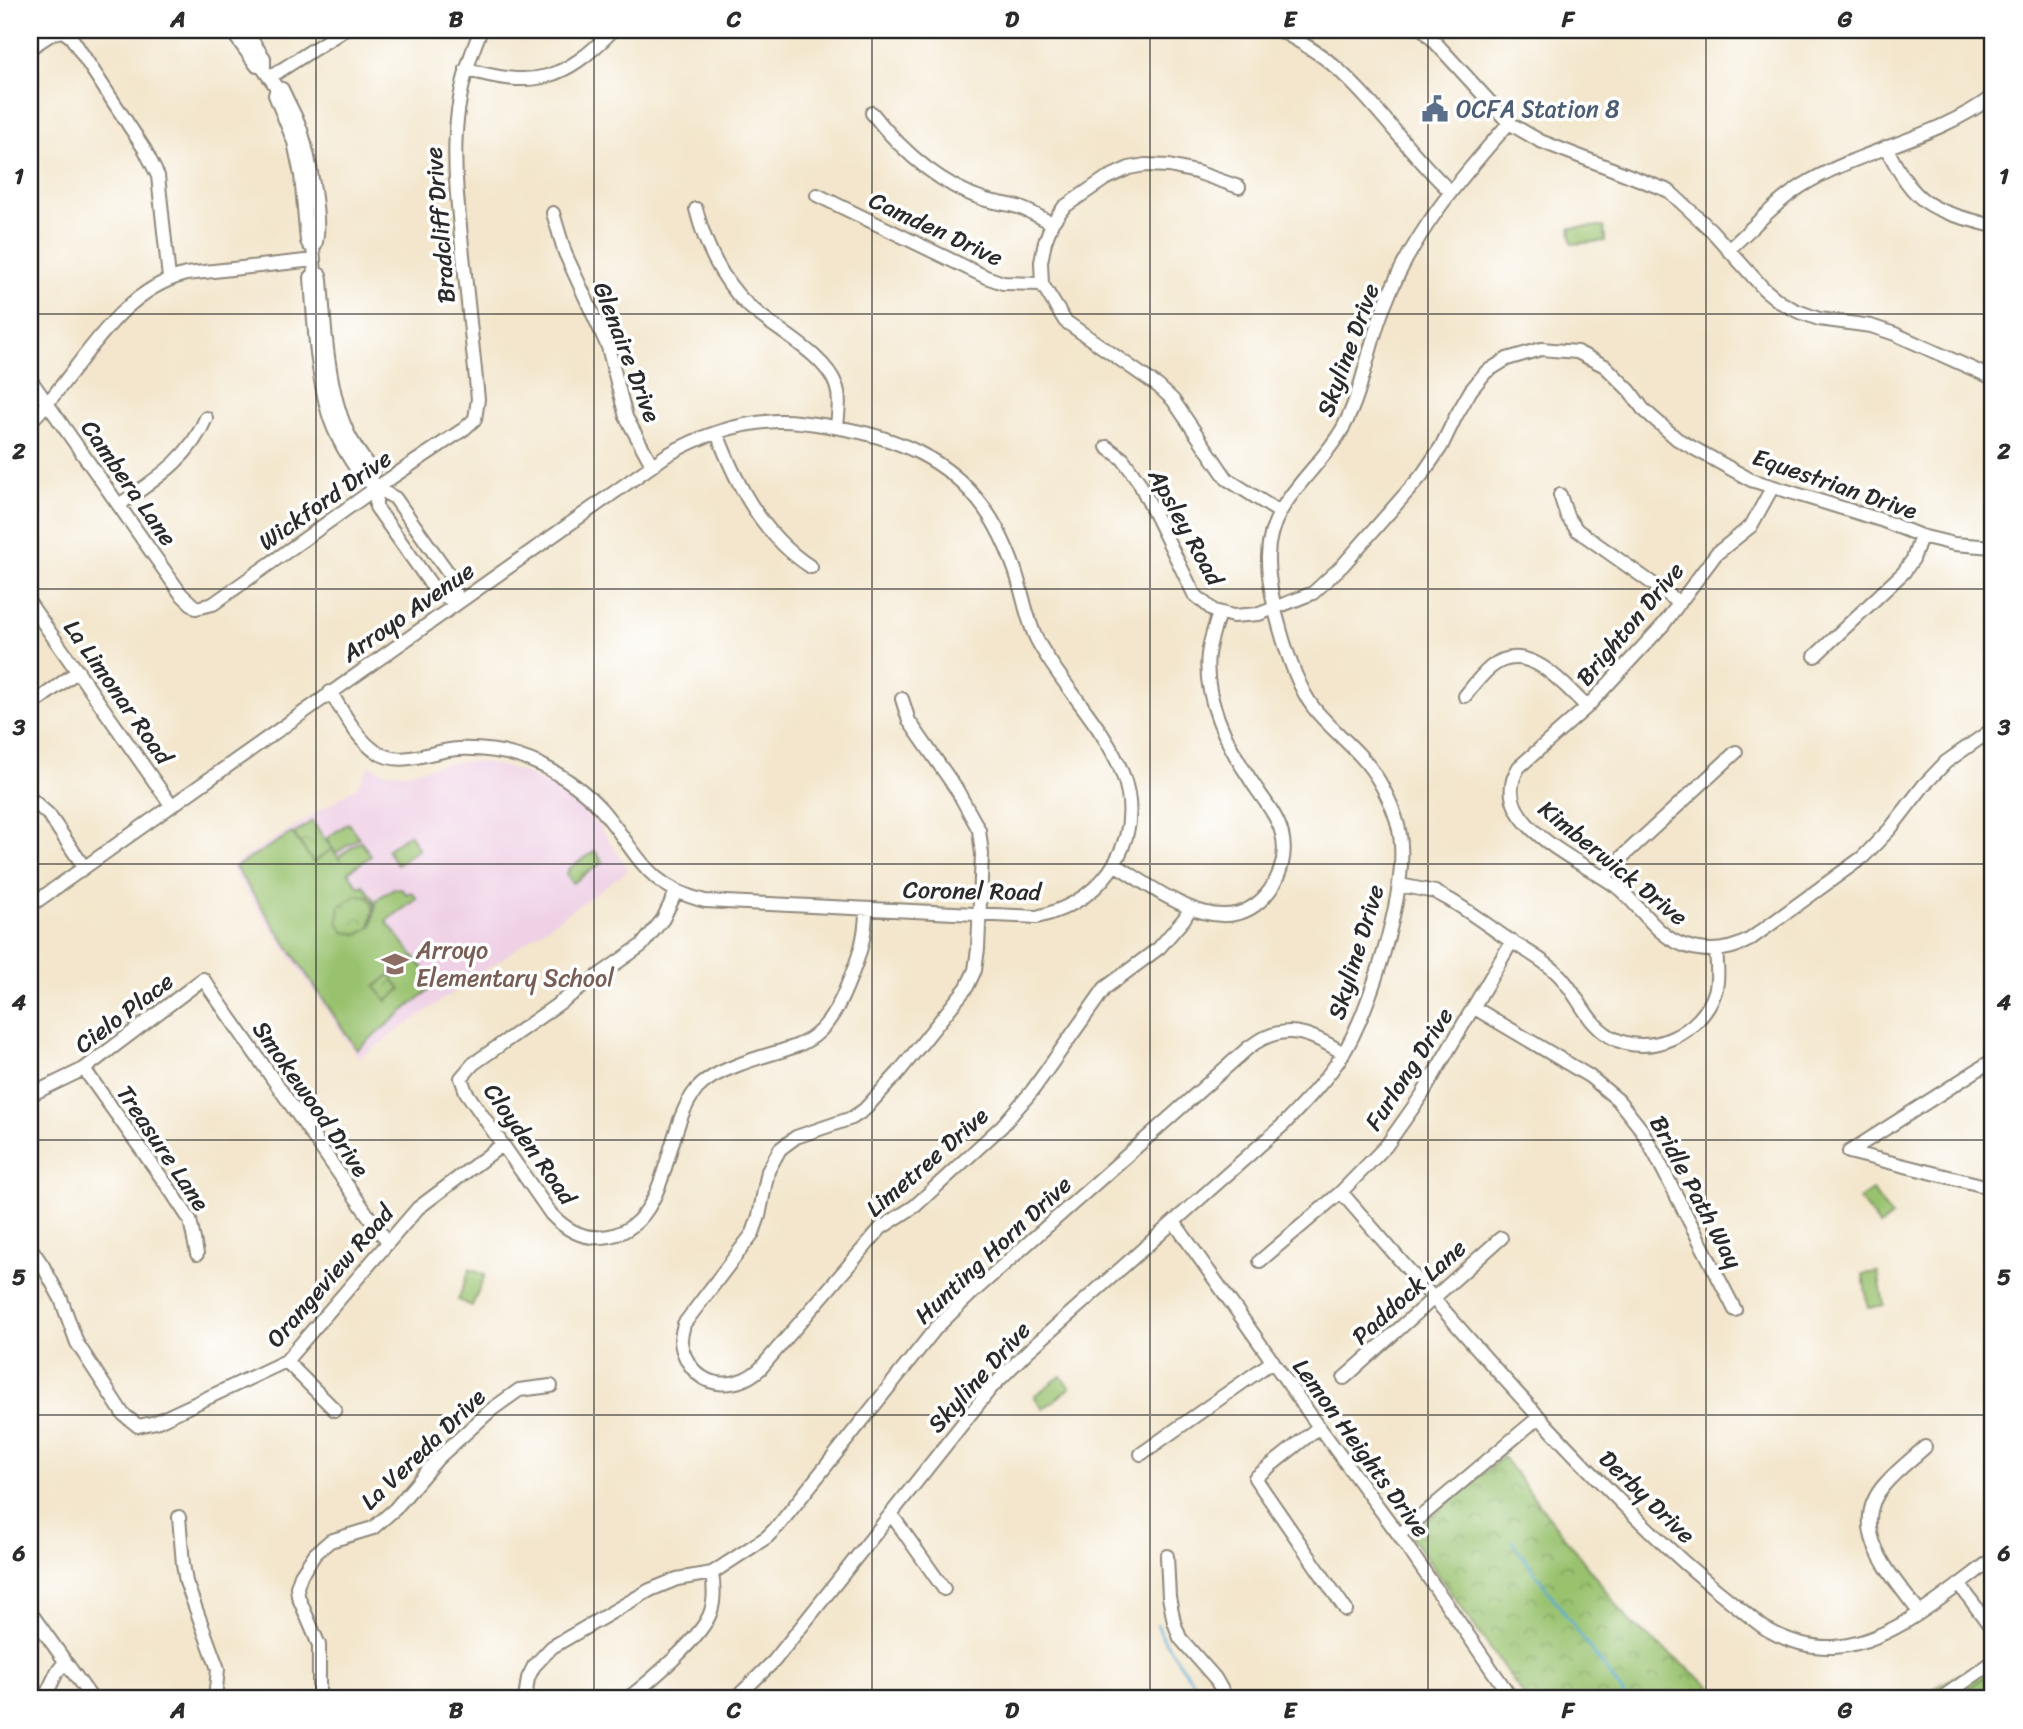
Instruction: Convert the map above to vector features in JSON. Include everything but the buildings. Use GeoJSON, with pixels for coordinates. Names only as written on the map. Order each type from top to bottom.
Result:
{"type":"FeatureCollection","features":[{"type":"Feature","properties":{"kind":"street"},"geometry":{"type":"LineString","coordinates":[[231,30],[257,66],[270,77]]}},
{"type":"Feature","properties":{"kind":"street"},"geometry":{"type":"LineString","coordinates":[[245,30],[264,58],[294,142],[301,175],[307,241],[313,246],[315,274],[311,277],[316,348],[328,414],[344,451],[363,479],[395,498],[454,581],[457,602]]}},
{"type":"Feature","properties":{"kind":"street"},"geometry":{"type":"LineString","coordinates":[[270,77],[344,30]]}},
{"type":"Feature","properties":{"kind":"street","name":"Bradcliff Drive"},"geometry":{"type":"LineString","coordinates":[[475,419],[478,398],[455,183],[454,149],[458,102],[466,69],[481,30]]}},
{"type":"Feature","properties":{"kind":"street"},"geometry":{"type":"LineString","coordinates":[[466,69],[519,81],[559,73],[583,58],[613,30]]}},
{"type":"Feature","properties":{"kind":"street"},"geometry":{"type":"LineString","coordinates":[[1279,30],[1332,64],[1362,93],[1450,191]]}},
{"type":"Feature","properties":{"kind":"street"},"geometry":{"type":"LineString","coordinates":[[1424,30],[1509,123],[1540,141],[1669,191],[1764,289],[1797,311],[1819,319],[1871,326],[1895,334],[1993,378]]}},
{"type":"Feature","properties":{"kind":"street"},"geometry":{"type":"LineString","coordinates":[[30,48],[52,33],[63,32],[71,37],[145,150],[158,176],[169,278]]}},
{"type":"Feature","properties":{"kind":"street"},"geometry":{"type":"LineString","coordinates":[[1728,250],[1789,194],[1811,180],[1964,114],[1993,96]]}},
{"type":"Feature","properties":{"kind":"street"},"geometry":{"type":"LineString","coordinates":[[872,113],[894,141],[938,174],[986,200],[1020,208],[1052,223]]}},
{"type":"Feature","properties":{"kind":"street","name":"Skyline Drive"},"geometry":{"type":"LineString","coordinates":[[735,1699],[774,1661],[974,1408],[1004,1375],[1301,1107],[1343,1053],[1371,991],[1400,885],[1400,835],[1388,798],[1370,765],[1307,701],[1293,673],[1269,578],[1271,531],[1292,491],[1328,452],[1346,422],[1360,390],[1375,330],[1410,251],[1450,191],[1509,123]]}},
{"type":"Feature","properties":{"kind":"street"},"geometry":{"type":"LineString","coordinates":[[1886,148],[1902,179],[1929,205],[1946,213],[1993,226]]}},
{"type":"Feature","properties":{"kind":"street"},"geometry":{"type":"LineString","coordinates":[[1239,187],[1169,166],[1145,165],[1129,168],[1095,185],[1064,207],[1052,223],[1045,242],[1041,262],[1042,284],[1065,321],[1173,400],[1227,479],[1279,512]]}},
{"type":"Feature","properties":{"kind":"street","name":"Camden Drive"},"geometry":{"type":"LineString","coordinates":[[817,195],[986,277],[1003,283],[1042,284]]}},
{"type":"Feature","properties":{"kind":"street"},"geometry":{"type":"LineString","coordinates":[[696,209],[705,244],[738,296],[760,316],[817,358],[831,374],[839,405],[837,427]]}},
{"type":"Feature","properties":{"kind":"street","name":"Glenaire Drive"},"geometry":{"type":"LineString","coordinates":[[553,213],[565,253],[608,347],[626,417],[652,465]]}},
{"type":"Feature","properties":{"kind":"street"},"geometry":{"type":"LineString","coordinates":[[30,422],[48,405],[122,311],[147,290],[169,278],[214,270],[314,260]]}},
{"type":"Feature","properties":{"kind":"street","name":"Equestrian Drive"},"geometry":{"type":"LineString","coordinates":[[1276,608],[1313,593],[1343,565],[1422,475],[1441,447],[1471,390],[1486,372],[1507,359],[1541,349],[1559,349],[1591,357],[1618,377],[1643,410],[1677,439],[1751,480],[1847,509],[1921,536],[1954,544],[1993,547]]}},
{"type":"Feature","properties":{"kind":"street","name":"Cambera Lane"},"geometry":{"type":"LineString","coordinates":[[30,379],[181,594],[196,608]]}},
{"type":"Feature","properties":{"kind":"street"},"geometry":{"type":"LineString","coordinates":[[119,505],[174,466],[189,450],[206,418]]}},
{"type":"Feature","properties":{"kind":"street","name":"Wickford Drive"},"geometry":{"type":"LineString","coordinates":[[196,608],[214,604],[373,484],[433,451],[475,419]]}},
{"type":"Feature","properties":{"kind":"street","name":"Arroyo Avenue"},"geometry":{"type":"LineString","coordinates":[[30,906],[457,602],[683,446],[738,427],[777,421],[837,427]]}},
{"type":"Feature","properties":{"kind":"street","name":"Coronel Road"},"geometry":{"type":"LineString","coordinates":[[330,692],[369,747],[388,758],[410,759],[447,750],[472,749],[517,756],[553,771],[586,794],[602,810],[649,873],[676,892],[705,901],[980,916],[1037,917],[1063,909],[1090,892],[1104,878],[1121,851],[1128,826],[1127,786],[1122,769],[1108,743],[1049,663],[1035,637],[1015,571],[995,524],[984,508],[960,481],[918,451],[881,436],[837,427]]}},
{"type":"Feature","properties":{"kind":"street"},"geometry":{"type":"LineString","coordinates":[[717,433],[729,466],[748,501],[778,542],[811,567]]}},
{"type":"Feature","properties":{"kind":"street","name":"Apsley Road"},"geometry":{"type":"LineString","coordinates":[[1107,447],[1123,459],[1139,482],[1194,594],[1219,613],[1246,615],[1276,608]]}},
{"type":"Feature","properties":{"kind":"street"},"geometry":{"type":"LineString","coordinates":[[373,484],[376,507],[437,593],[457,602]]}},
{"type":"Feature","properties":{"kind":"street","name":"Brighton Drive"},"geometry":{"type":"LineString","coordinates":[[1511,779],[1519,767],[1587,707],[1680,603],[1716,554],[1751,526],[1772,488]]}},
{"type":"Feature","properties":{"kind":"street"},"geometry":{"type":"LineString","coordinates":[[1560,495],[1567,516],[1577,530],[1680,603]]}},
{"type":"Feature","properties":{"kind":"street"},"geometry":{"type":"LineString","coordinates":[[1815,656],[1904,572],[1913,559],[1921,536]]}},
{"type":"Feature","properties":{"kind":"street","name":"La Limonar Road"},"geometry":{"type":"LineString","coordinates":[[30,604],[171,805]]}},
{"type":"Feature","properties":{"kind":"street"},"geometry":{"type":"LineString","coordinates":[[1114,864],[1190,909],[1201,914],[1225,915],[1236,914],[1249,907],[1270,889],[1283,859],[1283,839],[1278,823],[1237,759],[1213,700],[1208,654],[1219,613]]}},
{"type":"Feature","properties":{"kind":"street"},"geometry":{"type":"LineString","coordinates":[[1465,696],[1492,665],[1504,660],[1532,660],[1545,667],[1587,707]]}},
{"type":"Feature","properties":{"kind":"street"},"geometry":{"type":"LineString","coordinates":[[30,706],[78,671]]}},
{"type":"Feature","properties":{"kind":"street"},"geometry":{"type":"LineString","coordinates":[[902,699],[909,722],[972,812],[979,830],[982,854],[980,916]]}},
{"type":"Feature","properties":{"kind":"street"},"geometry":{"type":"LineString","coordinates":[[1400,885],[1435,892],[1450,900],[1558,974],[1583,1010],[1606,1035],[1633,1045],[1664,1042],[1678,1035],[1702,1016],[1714,994],[1718,979],[1716,950],[1739,946],[1749,940],[1863,857],[1884,837],[1946,762],[1993,729]]}},
{"type":"Feature","properties":{"kind":"street"},"geometry":{"type":"LineString","coordinates":[[1604,878],[1623,856],[1736,752]]}},
{"type":"Feature","properties":{"kind":"street","name":"Kimberwick Drive"},"geometry":{"type":"LineString","coordinates":[[1511,779],[1510,794],[1517,811],[1530,827],[1562,852],[1604,878],[1630,899],[1668,937],[1686,946],[1716,950]]}},
{"type":"Feature","properties":{"kind":"street"},"geometry":{"type":"LineString","coordinates":[[30,798],[49,815],[84,867]]}},
{"type":"Feature","properties":{"kind":"street","name":"Cloyden Road"},"geometry":{"type":"LineString","coordinates":[[676,892],[663,919],[642,945],[473,1063],[461,1077],[466,1092],[551,1214],[569,1230],[591,1238],[617,1235],[632,1226],[655,1197],[677,1125],[696,1090],[707,1080],[722,1071],[802,1045],[826,1026],[837,1012],[861,951],[866,933],[866,910]]}},
{"type":"Feature","properties":{"kind":"street","name":"Limetree Drive"},"geometry":{"type":"LineString","coordinates":[[980,916],[977,959],[967,987],[898,1073],[864,1110],[852,1118],[796,1138],[780,1149],[772,1160],[753,1233],[684,1324],[681,1341],[683,1353],[701,1377],[717,1383],[734,1384],[748,1379],[760,1369],[859,1250],[881,1228],[915,1206],[1002,1126],[1032,1091],[1105,988],[1159,948],[1190,909]]}},
{"type":"Feature","properties":{"kind":"street","name":"Furlong Drive"},"geometry":{"type":"LineString","coordinates":[[1259,1261],[1341,1192],[1386,1146],[1422,1096],[1512,941]]}},
{"type":"Feature","properties":{"kind":"street","name":"Cielo Place"},"geometry":{"type":"LineString","coordinates":[[30,1095],[84,1069],[203,979]]}},
{"type":"Feature","properties":{"kind":"street","name":"Smokewood Drive"},"geometry":{"type":"LineString","coordinates":[[203,979],[346,1186],[388,1241]]}},
{"type":"Feature","properties":{"kind":"street","name":"Bridle Path Way"},"geometry":{"type":"LineString","coordinates":[[1473,1007],[1589,1076],[1607,1089],[1627,1110],[1656,1156],[1735,1310]]}},
{"type":"Feature","properties":{"kind":"street","name":"Hunting Horn Drive"},"geometry":{"type":"LineString","coordinates":[[712,1573],[766,1537],[779,1525],[936,1328],[1248,1048],[1265,1036],[1292,1032],[1316,1037],[1343,1053]]}},
{"type":"Feature","properties":{"kind":"street"},"geometry":{"type":"LineString","coordinates":[[1993,1060],[1849,1152],[1993,1188]]}},
{"type":"Feature","properties":{"kind":"street","name":"Treasure Lane"},"geometry":{"type":"LineString","coordinates":[[84,1069],[184,1210],[190,1220],[197,1254]]}},
{"type":"Feature","properties":{"kind":"street","name":"Orangeview Road"},"geometry":{"type":"LineString","coordinates":[[30,1247],[61,1299],[77,1343],[123,1414],[138,1426],[156,1422],[286,1361],[388,1241],[430,1197],[502,1145]]}},
{"type":"Feature","properties":{"kind":"street","name":"Derby Drive"},"geometry":{"type":"LineString","coordinates":[[1341,1192],[1433,1299],[1601,1483],[1658,1539],[1723,1595],[1780,1637],[1818,1646],[1853,1644],[1870,1639],[1919,1612],[1993,1559]]}},
{"type":"Feature","properties":{"kind":"street","name":"Lemon Heights Drive"},"geometry":{"type":"LineString","coordinates":[[1174,1222],[1399,1535],[1512,1699]]}},
{"type":"Feature","properties":{"kind":"street","name":"Paddock Lane"},"geometry":{"type":"LineString","coordinates":[[1344,1378],[1502,1238]]}},
{"type":"Feature","properties":{"kind":"street"},"geometry":{"type":"LineString","coordinates":[[286,1361],[335,1410]]}},
{"type":"Feature","properties":{"kind":"street"},"geometry":{"type":"LineString","coordinates":[[1141,1454],[1273,1361]]}},
{"type":"Feature","properties":{"kind":"street","name":"La Vereda Drive"},"geometry":{"type":"LineString","coordinates":[[319,1699],[319,1645],[316,1631],[296,1587],[315,1554],[330,1541],[373,1528],[395,1509],[438,1458],[491,1410],[519,1390],[551,1386]]}},
{"type":"Feature","properties":{"kind":"street"},"geometry":{"type":"LineString","coordinates":[[1399,1535],[1539,1417]]}},
{"type":"Feature","properties":{"kind":"street"},"geometry":{"type":"LineString","coordinates":[[1319,1427],[1255,1478],[1346,1610]]}},
{"type":"Feature","properties":{"kind":"street"},"geometry":{"type":"LineString","coordinates":[[1919,1612],[1880,1558],[1871,1538],[1869,1518],[1872,1505],[1884,1484],[1925,1447]]}},
{"type":"Feature","properties":{"kind":"street"},"geometry":{"type":"LineString","coordinates":[[891,1514],[944,1589]]}},
{"type":"Feature","properties":{"kind":"street"},"geometry":{"type":"LineString","coordinates":[[179,1517],[186,1583],[218,1669],[215,1699]]}},
{"type":"Feature","properties":{"kind":"street"},"geometry":{"type":"LineString","coordinates":[[1167,1556],[1169,1597],[1180,1637],[1215,1678],[1227,1699]]}},
{"type":"Feature","properties":{"kind":"street"},"geometry":{"type":"LineString","coordinates":[[525,1699],[528,1678],[534,1666],[552,1647],[650,1590],[677,1579],[712,1573],[714,1597],[711,1615],[694,1639],[658,1675],[627,1699]]}},
{"type":"Feature","properties":{"kind":"street"},"geometry":{"type":"LineString","coordinates":[[1959,1584],[1993,1630]]}},
{"type":"Feature","properties":{"kind":"street"},"geometry":{"type":"LineString","coordinates":[[30,1612],[92,1699]]}},
{"type":"Feature","properties":{"kind":"street"},"geometry":{"type":"LineString","coordinates":[[44,1699],[65,1662]]}},
{"type":"Feature","properties":{"kind":"street"},"geometry":{"type":"LineString","coordinates":[[1940,1699],[1993,1662]]}},
{"type":"Feature","properties":{"kind":"shaded area","name":"Arroyo Elementary School"},"geometry":{"type":"Polygon","coordinates":[[[462,762],[481,762],[506,767],[564,792],[596,822],[629,870],[359,1058],[230,867],[357,787],[370,765],[383,772],[407,773],[462,762]]]}},
{"type":"Feature","properties":{"kind":"green space"},"geometry":{"type":"Polygon","coordinates":[[[1604,226],[1605,241],[1572,244],[1570,228],[1604,226]]]}},
{"type":"Feature","properties":{"kind":"green space"},"geometry":{"type":"Polygon","coordinates":[[[312,821],[332,849],[313,862],[294,834],[312,821]]]}},
{"type":"Feature","properties":{"kind":"green space"},"geometry":{"type":"Polygon","coordinates":[[[348,823],[359,838],[336,853],[326,839],[348,823]]]}},
{"type":"Feature","properties":{"kind":"green space"},"geometry":{"type":"Polygon","coordinates":[[[292,833],[313,862],[332,849],[338,857],[361,841],[371,856],[348,872],[359,887],[363,885],[374,900],[374,905],[368,897],[359,934],[372,925],[377,899],[394,888],[403,890],[406,894],[412,892],[417,899],[386,921],[436,984],[357,1050],[235,867],[292,833]]]}},
{"type":"Feature","properties":{"kind":"green space"},"geometry":{"type":"Polygon","coordinates":[[[409,834],[419,849],[397,865],[387,850],[409,834]]]}},
{"type":"Feature","properties":{"kind":"green space"},"geometry":{"type":"Polygon","coordinates":[[[595,851],[603,862],[573,883],[566,874],[568,869],[595,851]]]}},
{"type":"Feature","properties":{"kind":"green space"},"geometry":{"type":"Polygon","coordinates":[[[357,895],[368,897],[374,905],[370,927],[359,934],[344,932],[338,922],[340,906],[357,895]]]}},
{"type":"Feature","properties":{"kind":"green space"},"geometry":{"type":"Polygon","coordinates":[[[390,975],[401,989],[387,1001],[375,987],[390,975]]]}},
{"type":"Feature","properties":{"kind":"green space"},"geometry":{"type":"Polygon","coordinates":[[[1872,1190],[1892,1217],[1880,1226],[1859,1199],[1872,1190]]]}},
{"type":"Feature","properties":{"kind":"green space"},"geometry":{"type":"Polygon","coordinates":[[[470,1269],[485,1275],[472,1306],[458,1300],[470,1269]]]}},
{"type":"Feature","properties":{"kind":"green space"},"geometry":{"type":"Polygon","coordinates":[[[1878,1272],[1884,1305],[1868,1308],[1863,1274],[1878,1272]]]}},
{"type":"Feature","properties":{"kind":"green space"},"geometry":{"type":"Polygon","coordinates":[[[1061,1376],[1070,1388],[1043,1409],[1034,1396],[1061,1376]]]}},
{"type":"Feature","properties":{"kind":"green space"},"geometry":{"type":"Polygon","coordinates":[[[1503,1457],[1631,1623],[1727,1699],[1526,1699],[1410,1535],[1503,1457]]]}},
{"type":"Feature","properties":{"kind":"green space"},"geometry":{"type":"Polygon","coordinates":[[[1993,1655],[1993,1699],[1916,1699],[1993,1655]]]}},
{"type":"Feature","properties":{"kind":"green space"},"geometry":{"type":"Polygon","coordinates":[[[1993,1671],[1993,1699],[1953,1699],[1993,1671]]]}},
{"type":"Feature","properties":{"kind":"waterway"},"geometry":{"type":"LineString","coordinates":[[1512,1541],[1627,1699]]}},
{"type":"Feature","properties":{"kind":"waterway"},"geometry":{"type":"LineString","coordinates":[[1157,1624],[1163,1638],[1204,1699]]}},
{"type":"Feature","properties":{"kind":"place","name":"OCFA Station 8"},"geometry":{"type":"Point","coordinates":[1435,109]}},
{"type":"Feature","properties":{"kind":"place","name":"Arroyo Elementary School"},"geometry":{"type":"Point","coordinates":[395,964]}}]}
